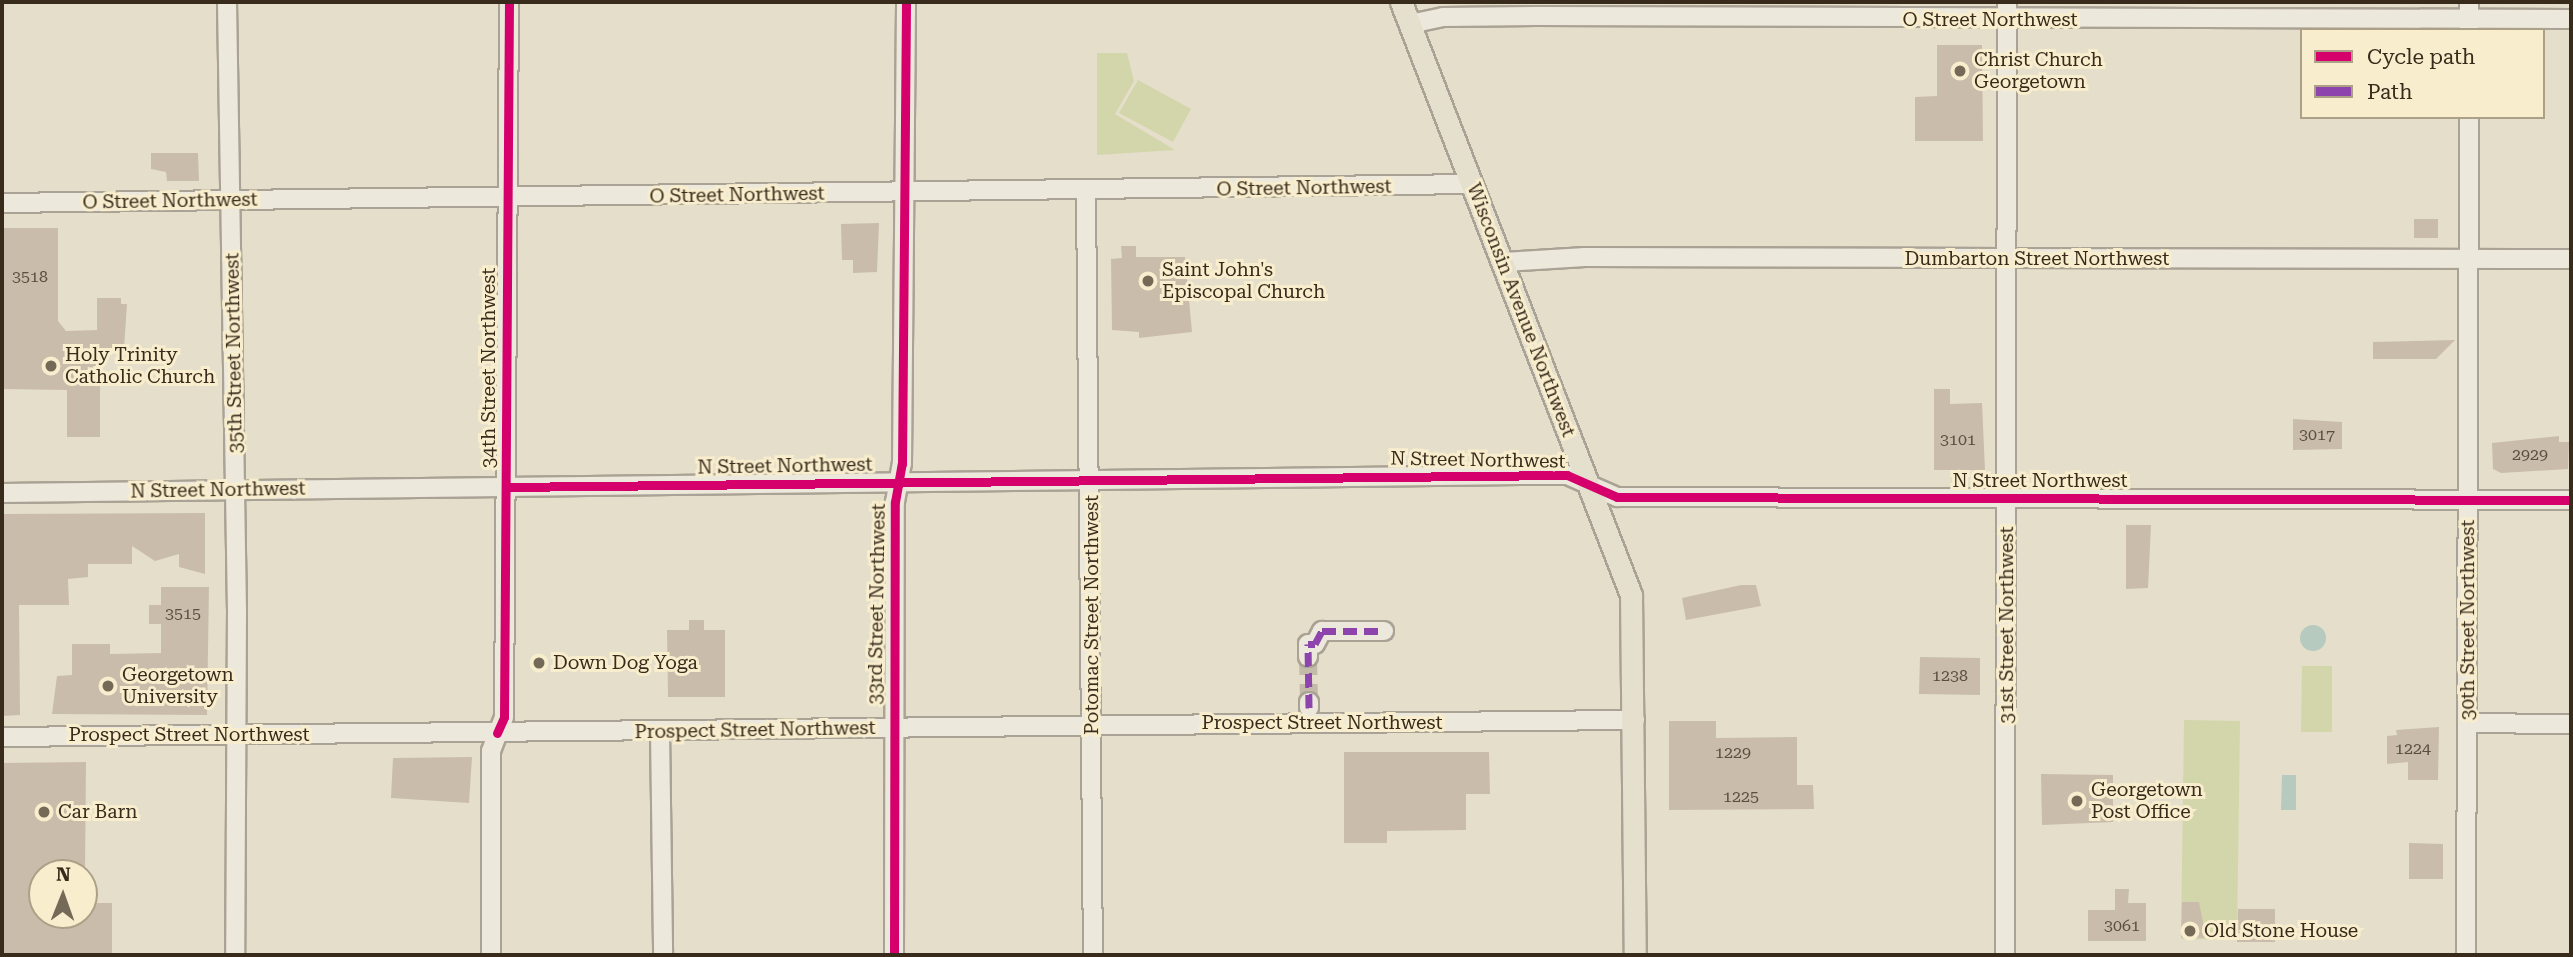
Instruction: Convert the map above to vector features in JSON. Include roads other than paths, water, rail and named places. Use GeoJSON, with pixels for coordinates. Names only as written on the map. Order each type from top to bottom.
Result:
{"type":"FeatureCollection","features":[{"type":"Feature","properties":{"kind":"main road","name":"Wisconsin Avenue Northwest"},"geometry":{"type":"LineString","coordinates":[[1401,2],[1631,595],[1635,720],[1635,955]]}},
{"type":"Feature","properties":{"kind":"street","name":"35th Street Northwest"},"geometry":{"type":"LineString","coordinates":[[227,2],[235,490],[234,955]]}},
{"type":"Feature","properties":{"kind":"street","name":"34th Street Northwest"},"geometry":{"type":"LineString","coordinates":[[491,955],[491,751],[504,717],[509,2]]}},
{"type":"Feature","properties":{"kind":"street","name":"33rd Street Northwest"},"geometry":{"type":"LineString","coordinates":[[894,955],[893,728],[905,193],[906,2]]}},
{"type":"Feature","properties":{"kind":"street","name":"31st Street Northwest"},"geometry":{"type":"LineString","coordinates":[[2005,955],[2007,2]]}},
{"type":"Feature","properties":{"kind":"street","name":"O Street Northwest"},"geometry":{"type":"LineString","coordinates":[[1410,24],[1443,17],[1536,16],[2007,20],[2469,17],[2571,19]]}},
{"type":"Feature","properties":{"kind":"street","name":"30th Street Northwest"},"geometry":{"type":"LineString","coordinates":[[2466,955],[2469,119]]}},
{"type":"Feature","properties":{"kind":"street","name":"O Street Northwest"},"geometry":{"type":"LineString","coordinates":[[2,203],[1472,184]]}},
{"type":"Feature","properties":{"kind":"street","name":"Potomac Street Northwest"},"geometry":{"type":"LineString","coordinates":[[1086,191],[1091,480],[1093,955]]}},
{"type":"Feature","properties":{"kind":"street","name":"Dumbarton Street Northwest"},"geometry":{"type":"LineString","coordinates":[[1504,262],[1585,257],[2571,259]]}},
{"type":"Feature","properties":{"kind":"street","name":"N Street Northwest"},"geometry":{"type":"LineString","coordinates":[[2,493],[1567,475],[1592,489],[1616,497],[2571,500]]}},
{"type":"Feature","properties":{"kind":"street"},"geometry":{"type":"LineString","coordinates":[[1308,657],[1308,644],[1315,644],[1322,631],[1384,631]]}},
{"type":"Feature","properties":{"kind":"street","name":"Prospect Street Northwest"},"geometry":{"type":"LineString","coordinates":[[2,737],[1635,720]]}},
{"type":"Feature","properties":{"kind":"street"},"geometry":{"type":"LineString","coordinates":[[2467,723],[2571,724]]}},
{"type":"Feature","properties":{"kind":"street"},"geometry":{"type":"LineString","coordinates":[[660,731],[663,955]]}},
{"type":"Feature","properties":{"kind":"tunnel"},"geometry":{"type":"LineString","coordinates":[[1308,657],[1309,702]]}},
{"type":"Feature","properties":{"kind":"place","name":"Christ Church Georgetown"},"geometry":{"type":"Point","coordinates":[1960,71]}},
{"type":"Feature","properties":{"kind":"place","name":"Saint John's Episcopal Church"},"geometry":{"type":"Point","coordinates":[1148,281]}},
{"type":"Feature","properties":{"kind":"place","name":"Holy Trinity Catholic Church"},"geometry":{"type":"Point","coordinates":[51,366]}},
{"type":"Feature","properties":{"kind":"place","name":"Down Dog Yoga"},"geometry":{"type":"Point","coordinates":[539,663]}},
{"type":"Feature","properties":{"kind":"place","name":"Georgetown University"},"geometry":{"type":"Point","coordinates":[108,686]}},
{"type":"Feature","properties":{"kind":"place","name":"Georgetown Post Office"},"geometry":{"type":"Point","coordinates":[2077,801]}},
{"type":"Feature","properties":{"kind":"place","name":"Car Barn"},"geometry":{"type":"Point","coordinates":[44,812]}},
{"type":"Feature","properties":{"kind":"place","name":"Old Stone House"},"geometry":{"type":"Point","coordinates":[2190,931]}}]}
